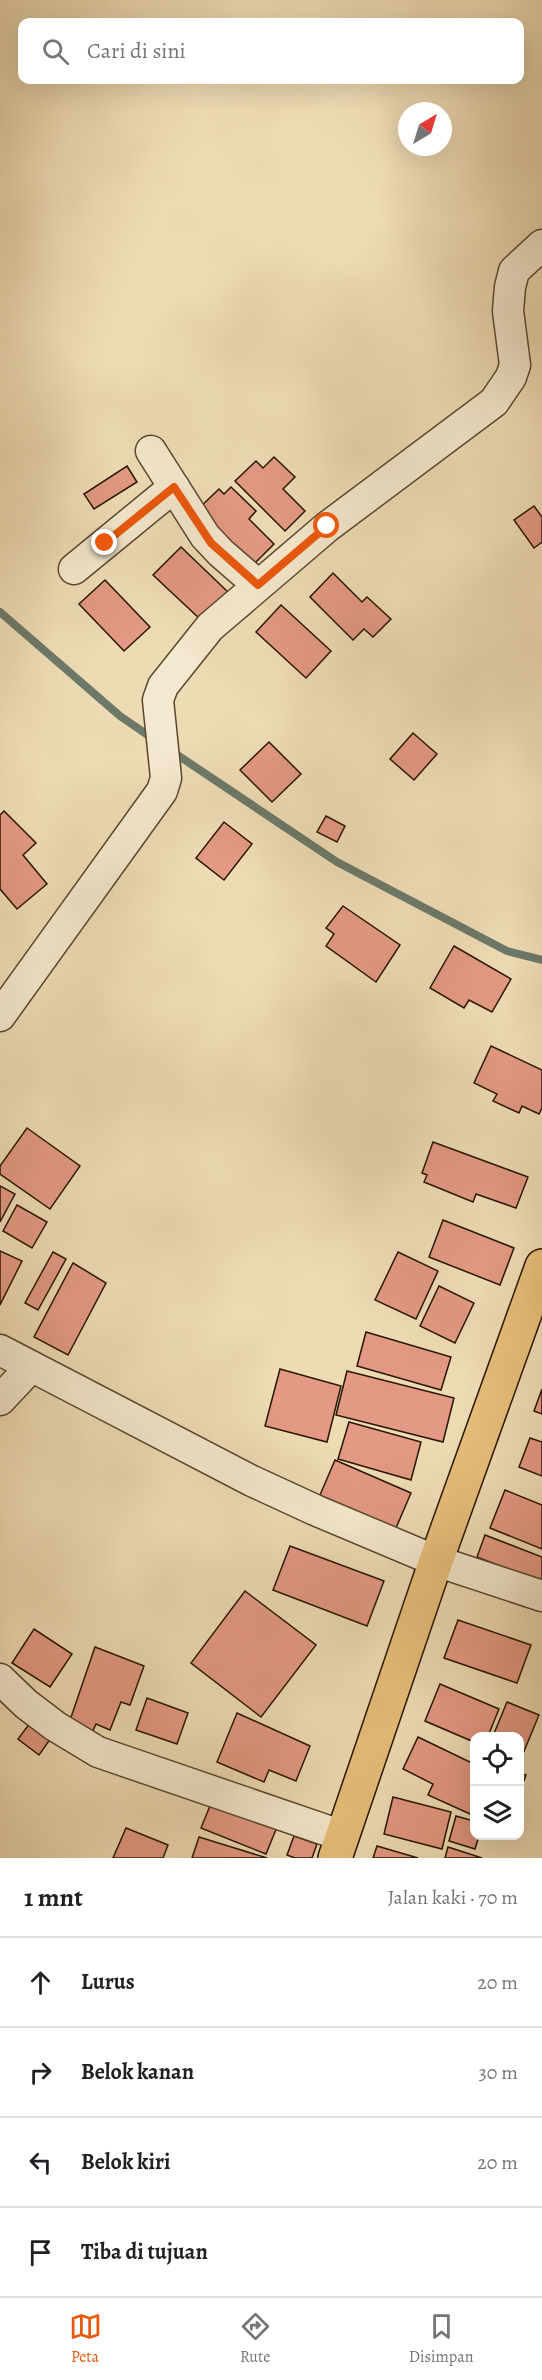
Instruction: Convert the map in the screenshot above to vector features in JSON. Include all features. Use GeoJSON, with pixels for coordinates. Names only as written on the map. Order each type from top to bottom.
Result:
{"type":"FeatureCollection","features":[{"type":"Feature","properties":{"kind":"highway"},"geometry":{"type":"LineString","coordinates":[[339,1847],[436,1561],[542,1266]]}},
{"type":"Feature","properties":{"kind":"street"},"geometry":{"type":"LineString","coordinates":[[0,1016],[162,791],[166,778],[158,700],[163,686],[210,627],[258,585],[327,526],[494,402],[511,377],[515,365],[508,312],[514,271],[542,245]]}},
{"type":"Feature","properties":{"kind":"street"},"geometry":{"type":"LineString","coordinates":[[151,451],[211,543],[258,585]]}},
{"type":"Feature","properties":{"kind":"street"},"geometry":{"type":"LineString","coordinates":[[74,569],[174,487]]}},
{"type":"Feature","properties":{"kind":"street"},"geometry":{"type":"LineString","coordinates":[[0,1350],[252,1481],[436,1561],[542,1596]]}},
{"type":"Feature","properties":{"kind":"street"},"geometry":{"type":"LineString","coordinates":[[0,1400],[31,1367]]}},
{"type":"Feature","properties":{"kind":"street"},"geometry":{"type":"LineString","coordinates":[[0,1679],[26,1704],[55,1726],[98,1752],[339,1847]]}},
{"type":"Feature","properties":{"kind":"building"},"geometry":{"type":"Polygon","coordinates":[[[274,457],[295,477],[283,489],[305,511],[285,531],[235,481],[256,461],[263,468],[274,457]]]}},
{"type":"Feature","properties":{"kind":"building"},"geometry":{"type":"Polygon","coordinates":[[[127,466],[137,482],[94,509],[84,494],[127,466]]]}},
{"type":"Feature","properties":{"kind":"building"},"geometry":{"type":"Polygon","coordinates":[[[231,487],[256,511],[249,519],[274,544],[250,568],[195,512],[219,489],[224,494],[231,487]]]}},
{"type":"Feature","properties":{"kind":"building"},"geometry":{"type":"Polygon","coordinates":[[[534,506],[542,517],[542,542],[534,548],[514,520],[534,506]]]}},
{"type":"Feature","properties":{"kind":"building"},"geometry":{"type":"Polygon","coordinates":[[[181,547],[228,592],[201,620],[153,575],[181,547]]]}},
{"type":"Feature","properties":{"kind":"building"},"geometry":{"type":"Polygon","coordinates":[[[333,573],[362,602],[367,597],[391,619],[373,637],[364,629],[353,640],[310,597],[333,573]]]}},
{"type":"Feature","properties":{"kind":"building"},"geometry":{"type":"Polygon","coordinates":[[[105,580],[150,627],[124,651],[79,604],[105,580]]]}},
{"type":"Feature","properties":{"kind":"building"},"geometry":{"type":"Polygon","coordinates":[[[281,605],[331,651],[306,678],[256,632],[281,605]]]}},
{"type":"Feature","properties":{"kind":"building"},"geometry":{"type":"Polygon","coordinates":[[[413,733],[437,754],[414,780],[390,759],[413,733]]]}},
{"type":"Feature","properties":{"kind":"building"},"geometry":{"type":"Polygon","coordinates":[[[269,742],[301,774],[272,802],[240,770],[269,742]]]}},
{"type":"Feature","properties":{"kind":"building"},"geometry":{"type":"Polygon","coordinates":[[[4,811],[36,843],[23,855],[47,884],[17,909],[0,889],[0,815],[4,811]]]}},
{"type":"Feature","properties":{"kind":"building"},"geometry":{"type":"Polygon","coordinates":[[[326,816],[345,826],[337,842],[317,832],[326,816]]]}},
{"type":"Feature","properties":{"kind":"building"},"geometry":{"type":"Polygon","coordinates":[[[224,822],[252,844],[224,880],[196,858],[224,822]]]}},
{"type":"Feature","properties":{"kind":"building"},"geometry":{"type":"Polygon","coordinates":[[[343,906],[400,945],[376,982],[326,946],[334,934],[326,928],[343,906]]]}},
{"type":"Feature","properties":{"kind":"building"},"geometry":{"type":"Polygon","coordinates":[[[454,946],[511,979],[492,1012],[469,1000],[464,1008],[430,988],[454,946]]]}},
{"type":"Feature","properties":{"kind":"building"},"geometry":{"type":"Polygon","coordinates":[[[491,1046],[542,1070],[542,1108],[539,1114],[522,1106],[519,1113],[493,1101],[497,1094],[474,1083],[491,1046]]]}},
{"type":"Feature","properties":{"kind":"building"},"geometry":{"type":"Polygon","coordinates":[[[27,1128],[80,1166],[50,1209],[0,1174],[0,1166],[27,1128]]]}},
{"type":"Feature","properties":{"kind":"building"},"geometry":{"type":"Polygon","coordinates":[[[433,1142],[528,1177],[516,1208],[476,1194],[473,1202],[424,1182],[427,1175],[422,1173],[433,1142]]]}},
{"type":"Feature","properties":{"kind":"building"},"geometry":{"type":"Polygon","coordinates":[[[0,1186],[15,1194],[0,1222],[0,1186]]]}},
{"type":"Feature","properties":{"kind":"building"},"geometry":{"type":"Polygon","coordinates":[[[17,1205],[47,1222],[32,1248],[3,1231],[17,1205]]]}},
{"type":"Feature","properties":{"kind":"building"},"geometry":{"type":"Polygon","coordinates":[[[443,1220],[514,1248],[500,1285],[429,1257],[443,1220]]]}},
{"type":"Feature","properties":{"kind":"building"},"geometry":{"type":"Polygon","coordinates":[[[0,1251],[22,1261],[0,1305],[0,1251]]]}},
{"type":"Feature","properties":{"kind":"building"},"geometry":{"type":"Polygon","coordinates":[[[53,1252],[66,1259],[38,1310],[25,1303],[53,1252]]]}},
{"type":"Feature","properties":{"kind":"building"},"geometry":{"type":"Polygon","coordinates":[[[398,1252],[438,1271],[416,1319],[375,1300],[398,1252]]]}},
{"type":"Feature","properties":{"kind":"building"},"geometry":{"type":"Polygon","coordinates":[[[73,1263],[106,1283],[68,1355],[34,1337],[73,1263]]]}},
{"type":"Feature","properties":{"kind":"building"},"geometry":{"type":"Polygon","coordinates":[[[439,1286],[474,1303],[455,1343],[420,1326],[439,1286]]]}},
{"type":"Feature","properties":{"kind":"building"},"geometry":{"type":"Polygon","coordinates":[[[366,1332],[451,1357],[441,1390],[357,1366],[366,1332]]]}},
{"type":"Feature","properties":{"kind":"building"},"geometry":{"type":"Polygon","coordinates":[[[280,1369],[341,1386],[327,1442],[265,1426],[280,1369]]]}},
{"type":"Feature","properties":{"kind":"building"},"geometry":{"type":"Polygon","coordinates":[[[347,1371],[454,1398],[443,1442],[336,1415],[347,1371]]]}},
{"type":"Feature","properties":{"kind":"building"},"geometry":{"type":"Polygon","coordinates":[[[542,1389],[542,1414],[534,1411],[542,1389]]]}},
{"type":"Feature","properties":{"kind":"building"},"geometry":{"type":"Polygon","coordinates":[[[349,1422],[421,1442],[411,1480],[338,1459],[349,1422]]]}},
{"type":"Feature","properties":{"kind":"building"},"geometry":{"type":"Polygon","coordinates":[[[530,1438],[542,1442],[542,1476],[519,1467],[530,1438]]]}},
{"type":"Feature","properties":{"kind":"building"},"geometry":{"type":"Polygon","coordinates":[[[335,1460],[411,1493],[393,1535],[317,1502],[335,1460]]]}},
{"type":"Feature","properties":{"kind":"building"},"geometry":{"type":"Polygon","coordinates":[[[505,1490],[542,1505],[542,1549],[490,1528],[505,1490]]]}},
{"type":"Feature","properties":{"kind":"building"},"geometry":{"type":"Polygon","coordinates":[[[485,1535],[542,1557],[542,1582],[477,1557],[485,1535]]]}},
{"type":"Feature","properties":{"kind":"building"},"geometry":{"type":"Polygon","coordinates":[[[290,1546],[384,1581],[367,1626],[273,1590],[290,1546]]]}},
{"type":"Feature","properties":{"kind":"building"},"geometry":{"type":"Polygon","coordinates":[[[245,1591],[316,1645],[261,1717],[191,1663],[245,1591]]]}},
{"type":"Feature","properties":{"kind":"building"},"geometry":{"type":"Polygon","coordinates":[[[458,1620],[531,1645],[517,1683],[444,1658],[458,1620]]]}},
{"type":"Feature","properties":{"kind":"building"},"geometry":{"type":"Polygon","coordinates":[[[34,1629],[72,1654],[50,1687],[12,1663],[34,1629]]]}},
{"type":"Feature","properties":{"kind":"building"},"geometry":{"type":"Polygon","coordinates":[[[95,1647],[144,1666],[130,1705],[121,1702],[110,1730],[96,1724],[91,1735],[68,1726],[95,1647]]]}},
{"type":"Feature","properties":{"kind":"building"},"geometry":{"type":"Polygon","coordinates":[[[440,1684],[499,1709],[490,1732],[470,1732],[470,1740],[425,1721],[440,1684]]]}},
{"type":"Feature","properties":{"kind":"building"},"geometry":{"type":"Polygon","coordinates":[[[147,1698],[188,1713],[177,1744],[136,1730],[147,1698]]]}},
{"type":"Feature","properties":{"kind":"building"},"geometry":{"type":"Polygon","coordinates":[[[507,1702],[539,1715],[524,1751],[524,1732],[495,1732],[507,1702]]]}},
{"type":"Feature","properties":{"kind":"building"},"geometry":{"type":"Polygon","coordinates":[[[237,1713],[310,1746],[296,1781],[269,1770],[264,1782],[217,1762],[237,1713]]]}},
{"type":"Feature","properties":{"kind":"building"},"geometry":{"type":"Polygon","coordinates":[[[30,1723],[51,1738],[39,1755],[18,1739],[30,1723]]]}},
{"type":"Feature","properties":{"kind":"building"},"geometry":{"type":"Polygon","coordinates":[[[418,1737],[470,1762],[470,1814],[428,1795],[433,1784],[403,1769],[418,1737]]]}},
{"type":"Feature","properties":{"kind":"building"},"geometry":{"type":"Polygon","coordinates":[[[214,1796],[279,1822],[266,1854],[201,1828],[214,1796]]]}},
{"type":"Feature","properties":{"kind":"building"},"geometry":{"type":"Polygon","coordinates":[[[393,1797],[451,1812],[442,1849],[384,1834],[393,1797]]]}},
{"type":"Feature","properties":{"kind":"building"},"geometry":{"type":"Polygon","coordinates":[[[456,1816],[470,1820],[470,1840],[478,1840],[475,1849],[449,1841],[456,1816]]]}},
{"type":"Feature","properties":{"kind":"building"},"geometry":{"type":"Polygon","coordinates":[[[126,1828],[168,1845],[163,1858],[113,1858],[126,1828]]]}},
{"type":"Feature","properties":{"kind":"building"},"geometry":{"type":"Polygon","coordinates":[[[294,1836],[317,1844],[312,1858],[295,1858],[287,1855],[294,1836]]]}},
{"type":"Feature","properties":{"kind":"building"},"geometry":{"type":"Polygon","coordinates":[[[199,1837],[267,1858],[192,1858],[199,1837]]]}},
{"type":"Feature","properties":{"kind":"building"},"geometry":{"type":"Polygon","coordinates":[[[377,1846],[418,1858],[373,1858],[377,1846]]]}},
{"type":"Feature","properties":{"kind":"building"},"geometry":{"type":"Polygon","coordinates":[[[448,1847],[482,1858],[445,1858],[448,1847]]]}},
{"type":"Feature","properties":{"kind":"waterway"},"geometry":{"type":"LineString","coordinates":[[0,612],[120,716],[155,740]]}},
{"type":"Feature","properties":{"kind":"waterway"},"geometry":{"type":"LineString","coordinates":[[170,750],[337,862],[507,951],[542,960]]}},
{"type":"Feature","properties":{"kind":"route"},"geometry":{"type":"LineString","coordinates":[[105,543],[174,487],[211,543],[258,585],[327,526]]}}]}
